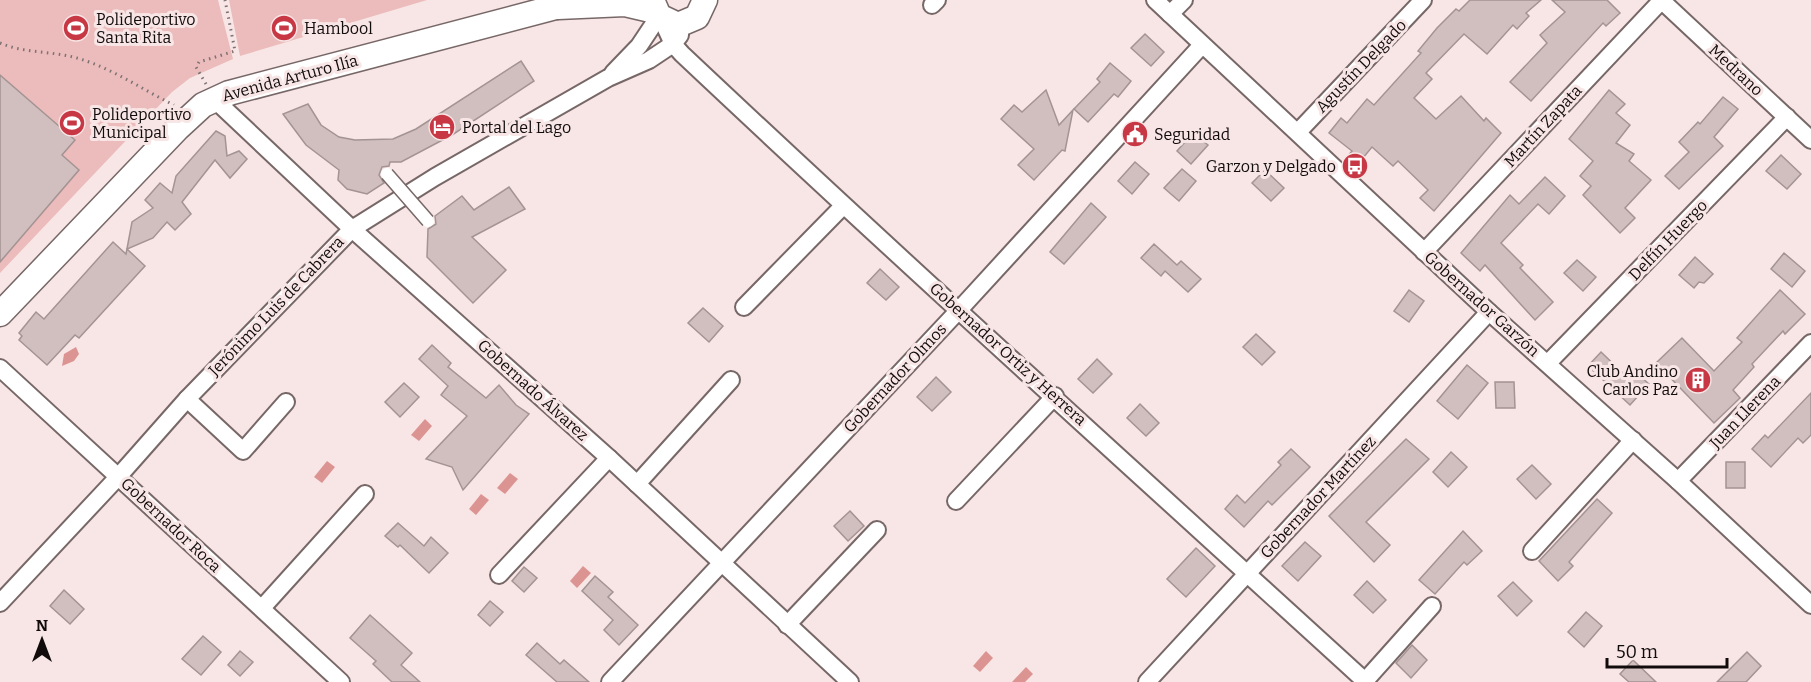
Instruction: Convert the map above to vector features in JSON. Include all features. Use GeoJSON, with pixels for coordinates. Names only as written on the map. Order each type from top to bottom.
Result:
{"type":"FeatureCollection","features":[{"type":"Feature","properties":{"kind":"main road","name":"Avenida Arturo Ilía"},"geometry":{"type":"LineString","coordinates":[[0,314],[178,128],[214,99],[564,4],[625,4],[657,11],[678,25],[702,8]]}},
{"type":"Feature","properties":{"kind":"street","name":"Gobernador Garzón"},"geometry":{"type":"LineString","coordinates":[[1155,0],[1489,312],[1633,440],[1811,605]]}},
{"type":"Feature","properties":{"kind":"street"},"geometry":{"type":"LineString","coordinates":[[1170,14],[1184,0]]}},
{"type":"Feature","properties":{"kind":"street","name":"Agustín Delgado"},"geometry":{"type":"LineString","coordinates":[[1298,132],[1423,0]]}},
{"type":"Feature","properties":{"kind":"street","name":"Medrano"},"geometry":{"type":"LineString","coordinates":[[1662,0],[1811,140]]}},
{"type":"Feature","properties":{"kind":"street","name":"Martín Zapata"},"geometry":{"type":"LineString","coordinates":[[1424,252],[1662,0]]}},
{"type":"Feature","properties":{"kind":"street","name":"Jerónimo Luis de Cabrera"},"geometry":{"type":"LineString","coordinates":[[0,603],[188,399],[352,229],[435,177],[608,78],[649,60],[673,44],[702,8]]}},
{"type":"Feature","properties":{"kind":"street","name":"Gobernador Ortiz y Herrera"},"geometry":{"type":"LineString","coordinates":[[657,11],[673,44],[843,206],[1055,396],[1365,682]]}},
{"type":"Feature","properties":{"kind":"street","name":"Jerónimo Luis de Cabrera"},"geometry":{"type":"LineString","coordinates":[[608,78],[639,45],[657,11]]}},
{"type":"Feature","properties":{"kind":"street","name":"Gobernador Olmos"},"geometry":{"type":"LineString","coordinates":[[610,682],[720,562],[959,310],[1202,45]]}},
{"type":"Feature","properties":{"kind":"street","name":"Gobernado Álvarez"},"geometry":{"type":"LineString","coordinates":[[214,99],[352,229],[609,458],[787,625],[841,679]]}},
{"type":"Feature","properties":{"kind":"street","name":"Delfín Huergo"},"geometry":{"type":"LineString","coordinates":[[1548,363],[1787,117]]}},
{"type":"Feature","properties":{"kind":"street"},"geometry":{"type":"LineString","coordinates":[[387,174],[428,221]]}},
{"type":"Feature","properties":{"kind":"street"},"geometry":{"type":"LineString","coordinates":[[744,307],[843,206]]}},
{"type":"Feature","properties":{"kind":"street","name":"Gobernador Martínez"},"geometry":{"type":"LineString","coordinates":[[1147,682],[1489,312]]}},
{"type":"Feature","properties":{"kind":"street","name":"Juan Llerena"},"geometry":{"type":"LineString","coordinates":[[1678,481],[1811,343]]}},
{"type":"Feature","properties":{"kind":"street","name":"Gobernador Roca"},"geometry":{"type":"LineString","coordinates":[[0,368],[341,682]]}},
{"type":"Feature","properties":{"kind":"street"},"geometry":{"type":"LineString","coordinates":[[637,484],[731,380]]}},
{"type":"Feature","properties":{"kind":"street"},"geometry":{"type":"LineString","coordinates":[[956,501],[1055,396]]}},
{"type":"Feature","properties":{"kind":"street"},"geometry":{"type":"LineString","coordinates":[[188,399],[243,451],[286,402]]}},
{"type":"Feature","properties":{"kind":"street"},"geometry":{"type":"LineString","coordinates":[[1532,551],[1633,440]]}},
{"type":"Feature","properties":{"kind":"street"},"geometry":{"type":"LineString","coordinates":[[499,575],[609,458]]}},
{"type":"Feature","properties":{"kind":"street"},"geometry":{"type":"LineString","coordinates":[[261,608],[365,495]]}},
{"type":"Feature","properties":{"kind":"street"},"geometry":{"type":"LineString","coordinates":[[787,625],[877,530]]}},
{"type":"Feature","properties":{"kind":"street"},"geometry":{"type":"LineString","coordinates":[[1365,682],[1432,606]]}},
{"type":"Feature","properties":{"kind":"path"},"geometry":{"type":"LineString","coordinates":[[214,99],[196,67],[199,62],[235,51],[225,0]]}},
{"type":"Feature","properties":{"kind":"path"},"geometry":{"type":"LineString","coordinates":[[0,43],[10,48],[72,56],[99,66],[176,105]]}},
{"type":"Feature","properties":{"kind":"shaded area","name":"Polideportivo Municipal"},"geometry":{"type":"Polygon","coordinates":[[[0,0],[218,0],[233,59],[190,78],[172,92],[0,273],[0,0]]]}},
{"type":"Feature","properties":{"kind":"shaded area","name":"Hambool"},"geometry":{"type":"Polygon","coordinates":[[[229,0],[427,0],[240,56],[229,0]]]}},
{"type":"Feature","properties":{"kind":"shaded area"},"geometry":{"type":"Polygon","coordinates":[[[76,347],[79,354],[74,361],[62,366],[64,354],[76,347]]]}},
{"type":"Feature","properties":{"kind":"shaded area"},"geometry":{"type":"Polygon","coordinates":[[[425,419],[432,426],[419,441],[411,435],[425,419]]]}},
{"type":"Feature","properties":{"kind":"shaded area"},"geometry":{"type":"Polygon","coordinates":[[[327,461],[335,467],[322,483],[314,477],[327,461]]]}},
{"type":"Feature","properties":{"kind":"shaded area"},"geometry":{"type":"Polygon","coordinates":[[[510,473],[518,479],[505,494],[497,488],[510,473]]]}},
{"type":"Feature","properties":{"kind":"shaded area"},"geometry":{"type":"Polygon","coordinates":[[[481,494],[489,500],[476,515],[469,509],[481,494]]]}},
{"type":"Feature","properties":{"kind":"shaded area"},"geometry":{"type":"Polygon","coordinates":[[[583,566],[591,573],[577,588],[570,581],[583,566]]]}},
{"type":"Feature","properties":{"kind":"shaded area"},"geometry":{"type":"Polygon","coordinates":[[[986,651],[993,658],[980,672],[973,666],[986,651]]]}},
{"type":"Feature","properties":{"kind":"shaded area"},"geometry":{"type":"Polygon","coordinates":[[[1026,667],[1033,674],[1025,682],[1012,682],[1026,667]]]}},
{"type":"Feature","properties":{"kind":"building"},"geometry":{"type":"Polygon","coordinates":[[[1470,0],[1541,0],[1526,13],[1529,16],[1517,29],[1513,25],[1487,54],[1464,34],[1426,73],[1432,79],[1414,98],[1436,119],[1461,96],[1484,121],[1486,118],[1501,133],[1434,211],[1420,198],[1428,190],[1398,161],[1393,166],[1372,147],[1358,164],[1348,156],[1352,151],[1329,133],[1341,118],[1347,123],[1367,99],[1374,105],[1421,53],[1418,51],[1437,28],[1456,9],[1459,11],[1470,0]]]}},
{"type":"Feature","properties":{"kind":"building"},"geometry":{"type":"Polygon","coordinates":[[[1552,0],[1607,0],[1620,13],[1606,26],[1603,23],[1531,101],[1510,82],[1547,43],[1540,35],[1565,12],[1552,0]]]}},
{"type":"Feature","properties":{"kind":"building"},"geometry":{"type":"Polygon","coordinates":[[[1145,34],[1164,52],[1151,66],[1131,48],[1145,34]]]}},
{"type":"Feature","properties":{"kind":"building","name":"Portal del Lago"},"geometry":{"type":"Polygon","coordinates":[[[521,61],[534,81],[452,135],[401,162],[390,162],[389,166],[382,167],[379,175],[384,183],[367,194],[347,189],[338,180],[339,170],[306,145],[283,114],[308,104],[321,125],[339,137],[355,140],[393,139],[416,129],[521,61]]]}},
{"type":"Feature","properties":{"kind":"building"},"geometry":{"type":"Polygon","coordinates":[[[1110,63],[1131,81],[1118,97],[1114,94],[1088,122],[1074,109],[1100,82],[1097,79],[1110,63]]]}},
{"type":"Feature","properties":{"kind":"building"},"geometry":{"type":"Polygon","coordinates":[[[0,75],[75,140],[62,155],[79,170],[0,262],[0,75]]]}},
{"type":"Feature","properties":{"kind":"building"},"geometry":{"type":"Polygon","coordinates":[[[1046,90],[1059,125],[1073,110],[1065,151],[1062,150],[1034,180],[1018,165],[1034,149],[1001,119],[1014,105],[1022,112],[1046,90]]]}},
{"type":"Feature","properties":{"kind":"building"},"geometry":{"type":"Polygon","coordinates":[[[1609,90],[1625,104],[1616,113],[1630,125],[1616,143],[1634,154],[1629,161],[1651,180],[1625,208],[1635,218],[1620,233],[1583,195],[1591,186],[1580,176],[1593,161],[1569,139],[1609,90]]]}},
{"type":"Feature","properties":{"kind":"building"},"geometry":{"type":"Polygon","coordinates":[[[1723,97],[1738,109],[1714,137],[1723,146],[1679,189],[1665,176],[1689,152],[1679,142],[1698,122],[1700,124],[1723,97]]]}},
{"type":"Feature","properties":{"kind":"building"},"geometry":{"type":"Polygon","coordinates":[[[216,131],[225,136],[227,156],[239,151],[247,159],[230,178],[215,160],[182,202],[191,214],[175,230],[167,222],[153,238],[127,249],[145,266],[79,338],[75,335],[47,365],[19,340],[22,336],[19,333],[36,312],[44,319],[113,242],[126,254],[132,222],[153,208],[145,200],[160,183],[172,193],[176,176],[216,131]]]}},
{"type":"Feature","properties":{"kind":"building"},"geometry":{"type":"Polygon","coordinates":[[[1193,133],[1208,145],[1191,164],[1177,151],[1193,133]]]}},
{"type":"Feature","properties":{"kind":"building"},"geometry":{"type":"Polygon","coordinates":[[[1781,155],[1801,174],[1787,189],[1766,171],[1781,155]]]}},
{"type":"Feature","properties":{"kind":"building"},"geometry":{"type":"Polygon","coordinates":[[[1135,162],[1149,174],[1132,194],[1118,181],[1135,162]]]}},
{"type":"Feature","properties":{"kind":"building"},"geometry":{"type":"Polygon","coordinates":[[[1182,169],[1196,181],[1179,201],[1164,188],[1182,169]]]}},
{"type":"Feature","properties":{"kind":"building"},"geometry":{"type":"Polygon","coordinates":[[[1265,170],[1284,188],[1271,201],[1252,183],[1265,170]]]}},
{"type":"Feature","properties":{"kind":"building"},"geometry":{"type":"Polygon","coordinates":[[[1545,177],[1565,196],[1549,214],[1538,204],[1501,243],[1523,265],[1520,268],[1553,302],[1535,320],[1485,265],[1480,271],[1461,253],[1510,195],[1519,204],[1545,177]]]}},
{"type":"Feature","properties":{"kind":"building"},"geometry":{"type":"Polygon","coordinates":[[[509,187],[525,209],[472,237],[506,270],[473,303],[427,257],[428,229],[436,224],[435,216],[462,196],[474,210],[509,187]]]}},
{"type":"Feature","properties":{"kind":"building"},"geometry":{"type":"Polygon","coordinates":[[[1091,203],[1106,217],[1064,264],[1050,252],[1091,203]]]}},
{"type":"Feature","properties":{"kind":"building"},"geometry":{"type":"Polygon","coordinates":[[[1154,244],[1177,265],[1181,261],[1201,279],[1188,292],[1165,271],[1161,276],[1141,258],[1154,244]]]}},
{"type":"Feature","properties":{"kind":"building"},"geometry":{"type":"Polygon","coordinates":[[[1784,253],[1805,271],[1792,287],[1771,269],[1784,253]]]}},
{"type":"Feature","properties":{"kind":"building"},"geometry":{"type":"Polygon","coordinates":[[[1695,257],[1713,274],[1704,283],[1699,282],[1694,288],[1679,275],[1695,257]]]}},
{"type":"Feature","properties":{"kind":"building"},"geometry":{"type":"Polygon","coordinates":[[[1577,260],[1596,277],[1583,291],[1564,273],[1577,260]]]}},
{"type":"Feature","properties":{"kind":"building"},"geometry":{"type":"Polygon","coordinates":[[[880,269],[899,287],[886,300],[867,283],[880,269]]]}},
{"type":"Feature","properties":{"kind":"building"},"geometry":{"type":"Polygon","coordinates":[[[1409,290],[1424,301],[1409,322],[1394,311],[1409,290]]]}},
{"type":"Feature","properties":{"kind":"building"},"geometry":{"type":"Polygon","coordinates":[[[1780,290],[1805,314],[1785,334],[1783,331],[1752,364],[1754,367],[1733,390],[1740,398],[1714,423],[1656,363],[1682,338],[1714,371],[1742,342],[1737,338],[1780,290]]]}},
{"type":"Feature","properties":{"kind":"building"},"geometry":{"type":"Polygon","coordinates":[[[703,308],[723,326],[709,342],[688,323],[703,308]]]}},
{"type":"Feature","properties":{"kind":"building"},"geometry":{"type":"Polygon","coordinates":[[[1256,334],[1275,352],[1262,365],[1243,347],[1256,334]]]}},
{"type":"Feature","properties":{"kind":"building"},"geometry":{"type":"Polygon","coordinates":[[[432,345],[451,363],[448,367],[486,398],[499,385],[516,405],[529,414],[463,490],[452,467],[426,459],[467,416],[441,395],[448,386],[419,359],[432,345]]]}},
{"type":"Feature","properties":{"kind":"building"},"geometry":{"type":"Polygon","coordinates":[[[1601,352],[1627,377],[1633,370],[1649,384],[1630,405],[1588,366],[1601,352]]]}},
{"type":"Feature","properties":{"kind":"building"},"geometry":{"type":"Polygon","coordinates":[[[1097,359],[1112,374],[1093,393],[1078,379],[1097,359]]]}},
{"type":"Feature","properties":{"kind":"building"},"geometry":{"type":"Polygon","coordinates":[[[1467,365],[1488,383],[1458,419],[1437,401],[1467,365]]]}},
{"type":"Feature","properties":{"kind":"building"},"geometry":{"type":"Polygon","coordinates":[[[936,377],[951,392],[932,411],[917,397],[936,377]]]}},
{"type":"Feature","properties":{"kind":"building"},"geometry":{"type":"Polygon","coordinates":[[[1495,382],[1514,382],[1515,408],[1496,408],[1495,382]]]}},
{"type":"Feature","properties":{"kind":"building"},"geometry":{"type":"Polygon","coordinates":[[[404,383],[419,397],[400,417],[385,402],[404,383]]]}},
{"type":"Feature","properties":{"kind":"building"},"geometry":{"type":"Polygon","coordinates":[[[1811,393],[1811,435],[1803,443],[1798,438],[1771,467],[1752,449],[1765,435],[1768,438],[1811,393]]]}},
{"type":"Feature","properties":{"kind":"building"},"geometry":{"type":"Polygon","coordinates":[[[1140,404],[1159,423],[1146,436],[1127,418],[1140,404]]]}},
{"type":"Feature","properties":{"kind":"building"},"geometry":{"type":"Polygon","coordinates":[[[1406,439],[1429,459],[1366,522],[1390,545],[1374,562],[1329,516],[1406,439]]]}},
{"type":"Feature","properties":{"kind":"building"},"geometry":{"type":"Polygon","coordinates":[[[1291,449],[1310,467],[1272,505],[1268,501],[1244,527],[1225,509],[1237,495],[1245,503],[1281,465],[1278,462],[1291,449]]]}},
{"type":"Feature","properties":{"kind":"building"},"geometry":{"type":"Polygon","coordinates":[[[1451,452],[1467,467],[1448,487],[1433,472],[1451,452]]]}},
{"type":"Feature","properties":{"kind":"building"},"geometry":{"type":"Polygon","coordinates":[[[1726,462],[1745,462],[1745,488],[1726,488],[1726,462]]]}},
{"type":"Feature","properties":{"kind":"building"},"geometry":{"type":"Polygon","coordinates":[[[1532,465],[1551,484],[1536,499],[1517,479],[1532,465]]]}},
{"type":"Feature","properties":{"kind":"building"},"geometry":{"type":"Polygon","coordinates":[[[1597,499],[1612,513],[1569,562],[1573,566],[1558,581],[1539,561],[1597,499]]]}},
{"type":"Feature","properties":{"kind":"building"},"geometry":{"type":"Polygon","coordinates":[[[850,511],[864,526],[848,541],[834,526],[850,511]]]}},
{"type":"Feature","properties":{"kind":"building"},"geometry":{"type":"Polygon","coordinates":[[[398,523],[424,546],[431,537],[448,553],[429,573],[400,545],[398,547],[385,536],[398,523]]]}},
{"type":"Feature","properties":{"kind":"building"},"geometry":{"type":"Polygon","coordinates":[[[1463,531],[1482,551],[1467,565],[1464,562],[1435,594],[1419,580],[1463,531]]]}},
{"type":"Feature","properties":{"kind":"building"},"geometry":{"type":"Polygon","coordinates":[[[1305,542],[1321,556],[1298,581],[1282,566],[1305,542]]]}},
{"type":"Feature","properties":{"kind":"building"},"geometry":{"type":"Polygon","coordinates":[[[1196,548],[1215,566],[1186,597],[1167,579],[1196,548]]]}},
{"type":"Feature","properties":{"kind":"building"},"geometry":{"type":"Polygon","coordinates":[[[524,567],[537,578],[524,592],[512,581],[524,567]]]}},
{"type":"Feature","properties":{"kind":"building"},"geometry":{"type":"Polygon","coordinates":[[[595,576],[613,592],[608,597],[638,625],[619,645],[604,630],[613,620],[582,591],[595,576]]]}},
{"type":"Feature","properties":{"kind":"building"},"geometry":{"type":"Polygon","coordinates":[[[1367,581],[1386,600],[1373,613],[1354,595],[1367,581]]]}},
{"type":"Feature","properties":{"kind":"building"},"geometry":{"type":"Polygon","coordinates":[[[1513,582],[1532,601],[1517,616],[1498,596],[1513,582]]]}},
{"type":"Feature","properties":{"kind":"building"},"geometry":{"type":"Polygon","coordinates":[[[64,590],[84,609],[70,624],[50,606],[64,590]]]}},
{"type":"Feature","properties":{"kind":"building"},"geometry":{"type":"Polygon","coordinates":[[[490,601],[503,612],[490,626],[478,615],[490,601]]]}},
{"type":"Feature","properties":{"kind":"building"},"geometry":{"type":"Polygon","coordinates":[[[1586,612],[1602,626],[1584,647],[1568,632],[1586,612]]]}},
{"type":"Feature","properties":{"kind":"building"},"geometry":{"type":"Polygon","coordinates":[[[370,615],[412,653],[401,665],[420,682],[392,682],[373,664],[376,661],[350,638],[370,615]]]}},
{"type":"Feature","properties":{"kind":"building"},"geometry":{"type":"Polygon","coordinates":[[[203,636],[221,652],[201,675],[182,659],[203,636]]]}},
{"type":"Feature","properties":{"kind":"building"},"geometry":{"type":"Polygon","coordinates":[[[537,643],[560,664],[564,660],[589,682],[557,682],[526,655],[537,643]]]}},
{"type":"Feature","properties":{"kind":"building"},"geometry":{"type":"Polygon","coordinates":[[[1412,645],[1427,660],[1411,678],[1396,663],[1412,645]]]}},
{"type":"Feature","properties":{"kind":"building"},"geometry":{"type":"Polygon","coordinates":[[[240,651],[253,662],[240,676],[228,665],[240,651]]]}},
{"type":"Feature","properties":{"kind":"building"},"geometry":{"type":"Polygon","coordinates":[[[1747,652],[1761,666],[1746,682],[1717,682],[1747,652]]]}},
{"type":"Feature","properties":{"kind":"building"},"geometry":{"type":"Polygon","coordinates":[[[1633,660],[1656,682],[1629,682],[1620,674],[1633,660]]]}},
{"type":"Feature","properties":{"kind":"place","name":"Polideportivo Santa Rita"},"geometry":{"type":"Point","coordinates":[76,28]}},
{"type":"Feature","properties":{"kind":"place","name":"Hambool"},"geometry":{"type":"Point","coordinates":[284,28]}},
{"type":"Feature","properties":{"kind":"place","name":"Polideportivo Municipal"},"geometry":{"type":"Point","coordinates":[72,123]}},
{"type":"Feature","properties":{"kind":"place","name":"Portal del Lago"},"geometry":{"type":"Point","coordinates":[442,127]}},
{"type":"Feature","properties":{"kind":"place","name":"Seguridad"},"geometry":{"type":"Point","coordinates":[1135,134]}},
{"type":"Feature","properties":{"kind":"place","name":"Garzon y Delgado"},"geometry":{"type":"Point","coordinates":[1355,166]}},
{"type":"Feature","properties":{"kind":"place","name":"Club Andino Carlos Paz"},"geometry":{"type":"Point","coordinates":[1698,380]}}]}
